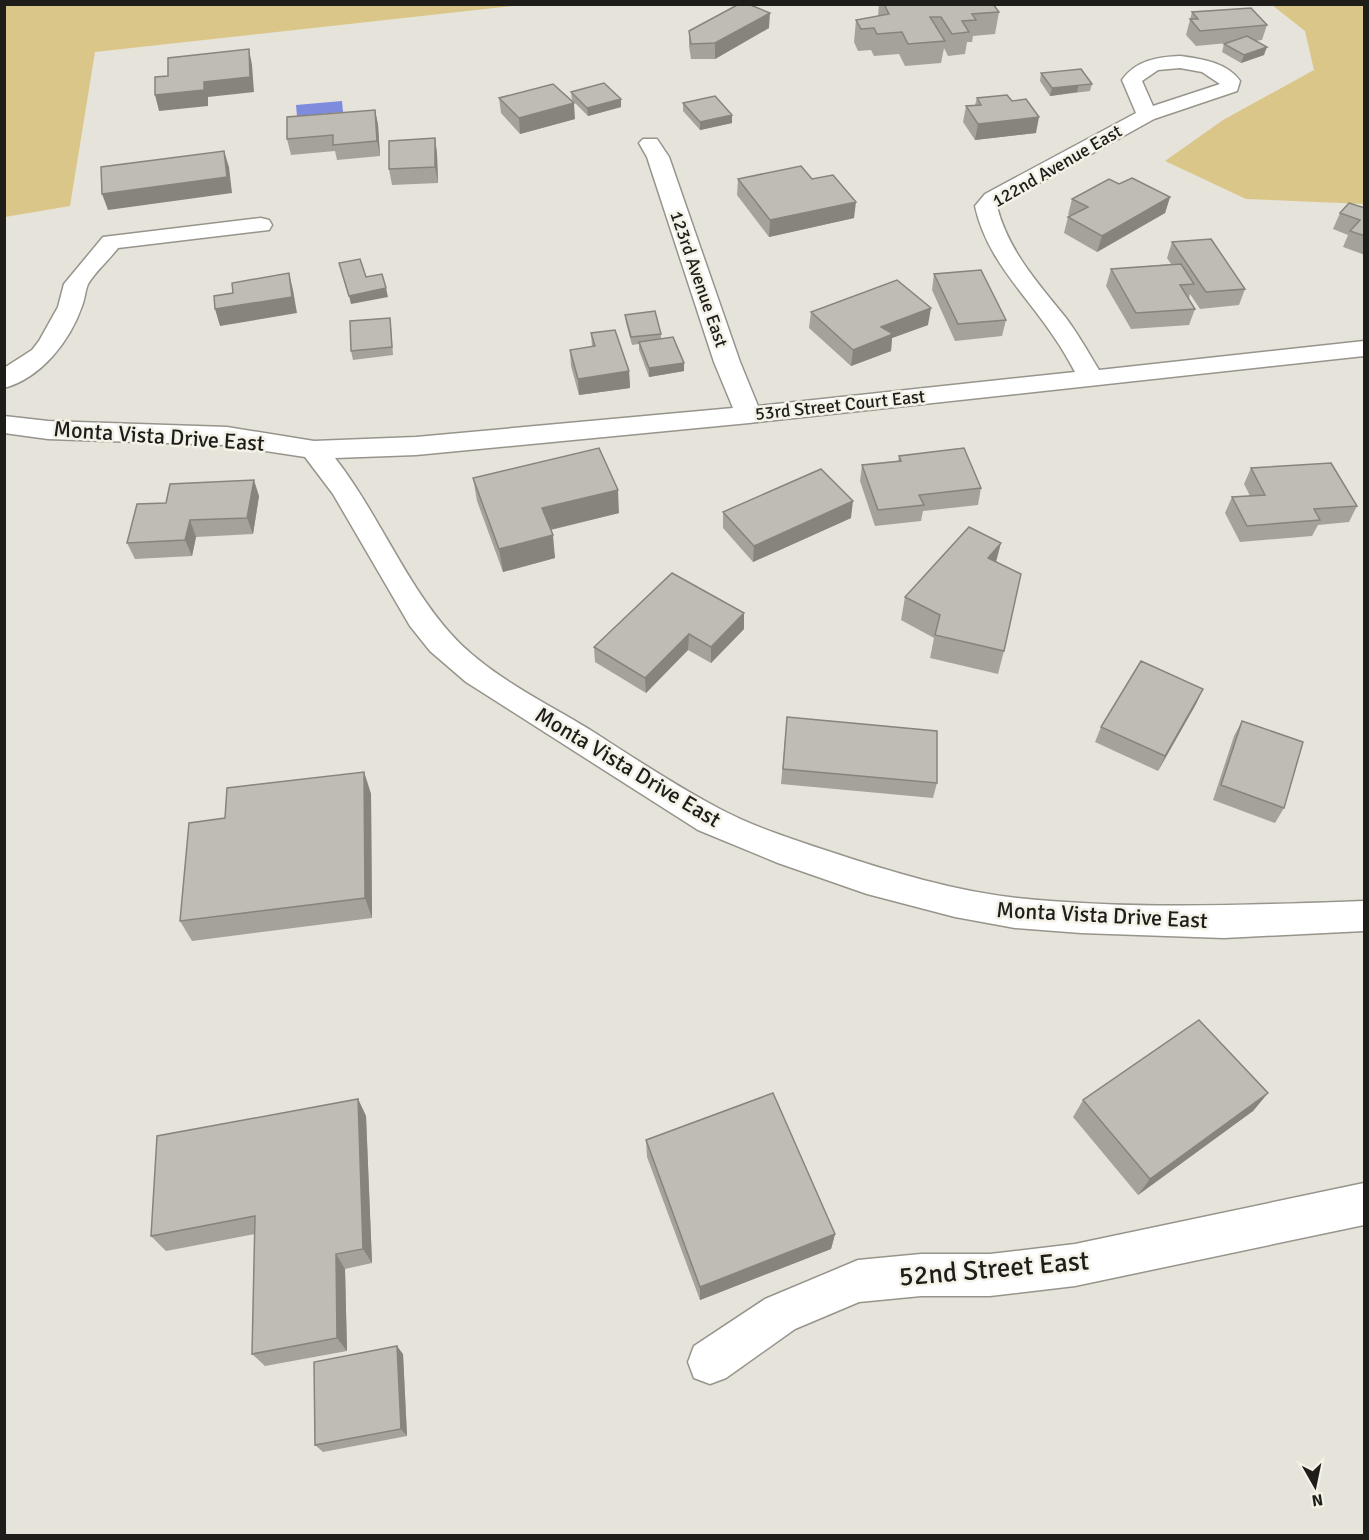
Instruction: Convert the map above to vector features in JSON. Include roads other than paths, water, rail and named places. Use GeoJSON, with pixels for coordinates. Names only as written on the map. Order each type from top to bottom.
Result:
{"type":"FeatureCollection","features":[{"type":"Feature","properties":{"kind":"street","name":"122nd Avenue East"},"geometry":{"type":"LineString","coordinates":[[1091,378],[1068,340],[999,244],[988,219],[986,206],[993,199],[1147,115]]}},
{"type":"Feature","properties":{"kind":"street","name":"123rd Avenue East"},"geometry":{"type":"LineString","coordinates":[[650,143],[658,157],[728,362],[749,415]]}},
{"type":"Feature","properties":{"kind":"street"},"geometry":{"type":"LineString","coordinates":[[4,380],[41,355],[50,344],[70,307],[76,284],[111,242],[261,225]]}},
{"type":"Feature","properties":{"kind":"street","name":"53rd Street Court East"},"geometry":{"type":"LineString","coordinates":[[314,450],[416,446],[749,415],[1365,349]]}},
{"type":"Feature","properties":{"kind":"street","name":"Monta Vista Drive East"},"geometry":{"type":"LineString","coordinates":[[4,424],[48,430],[227,436],[314,450],[344,489],[421,618],[441,643],[487,680],[633,774],[710,820],[790,853],[867,879],[955,902],[1015,913],[1081,918],[1224,922],[1365,916]]}},
{"type":"Feature","properties":{"kind":"street","name":"52nd Street East"},"geometry":{"type":"LineString","coordinates":[[710,1362],[780,1314],[858,1281],[921,1275],[990,1275],[1075,1265],[1365,1204]]}},
{"type":"Feature","properties":{"kind":"water"},"geometry":{"type":"Polygon","coordinates":[[[342,101],[343,112],[297,116],[296,105],[342,101]]]}}]}
